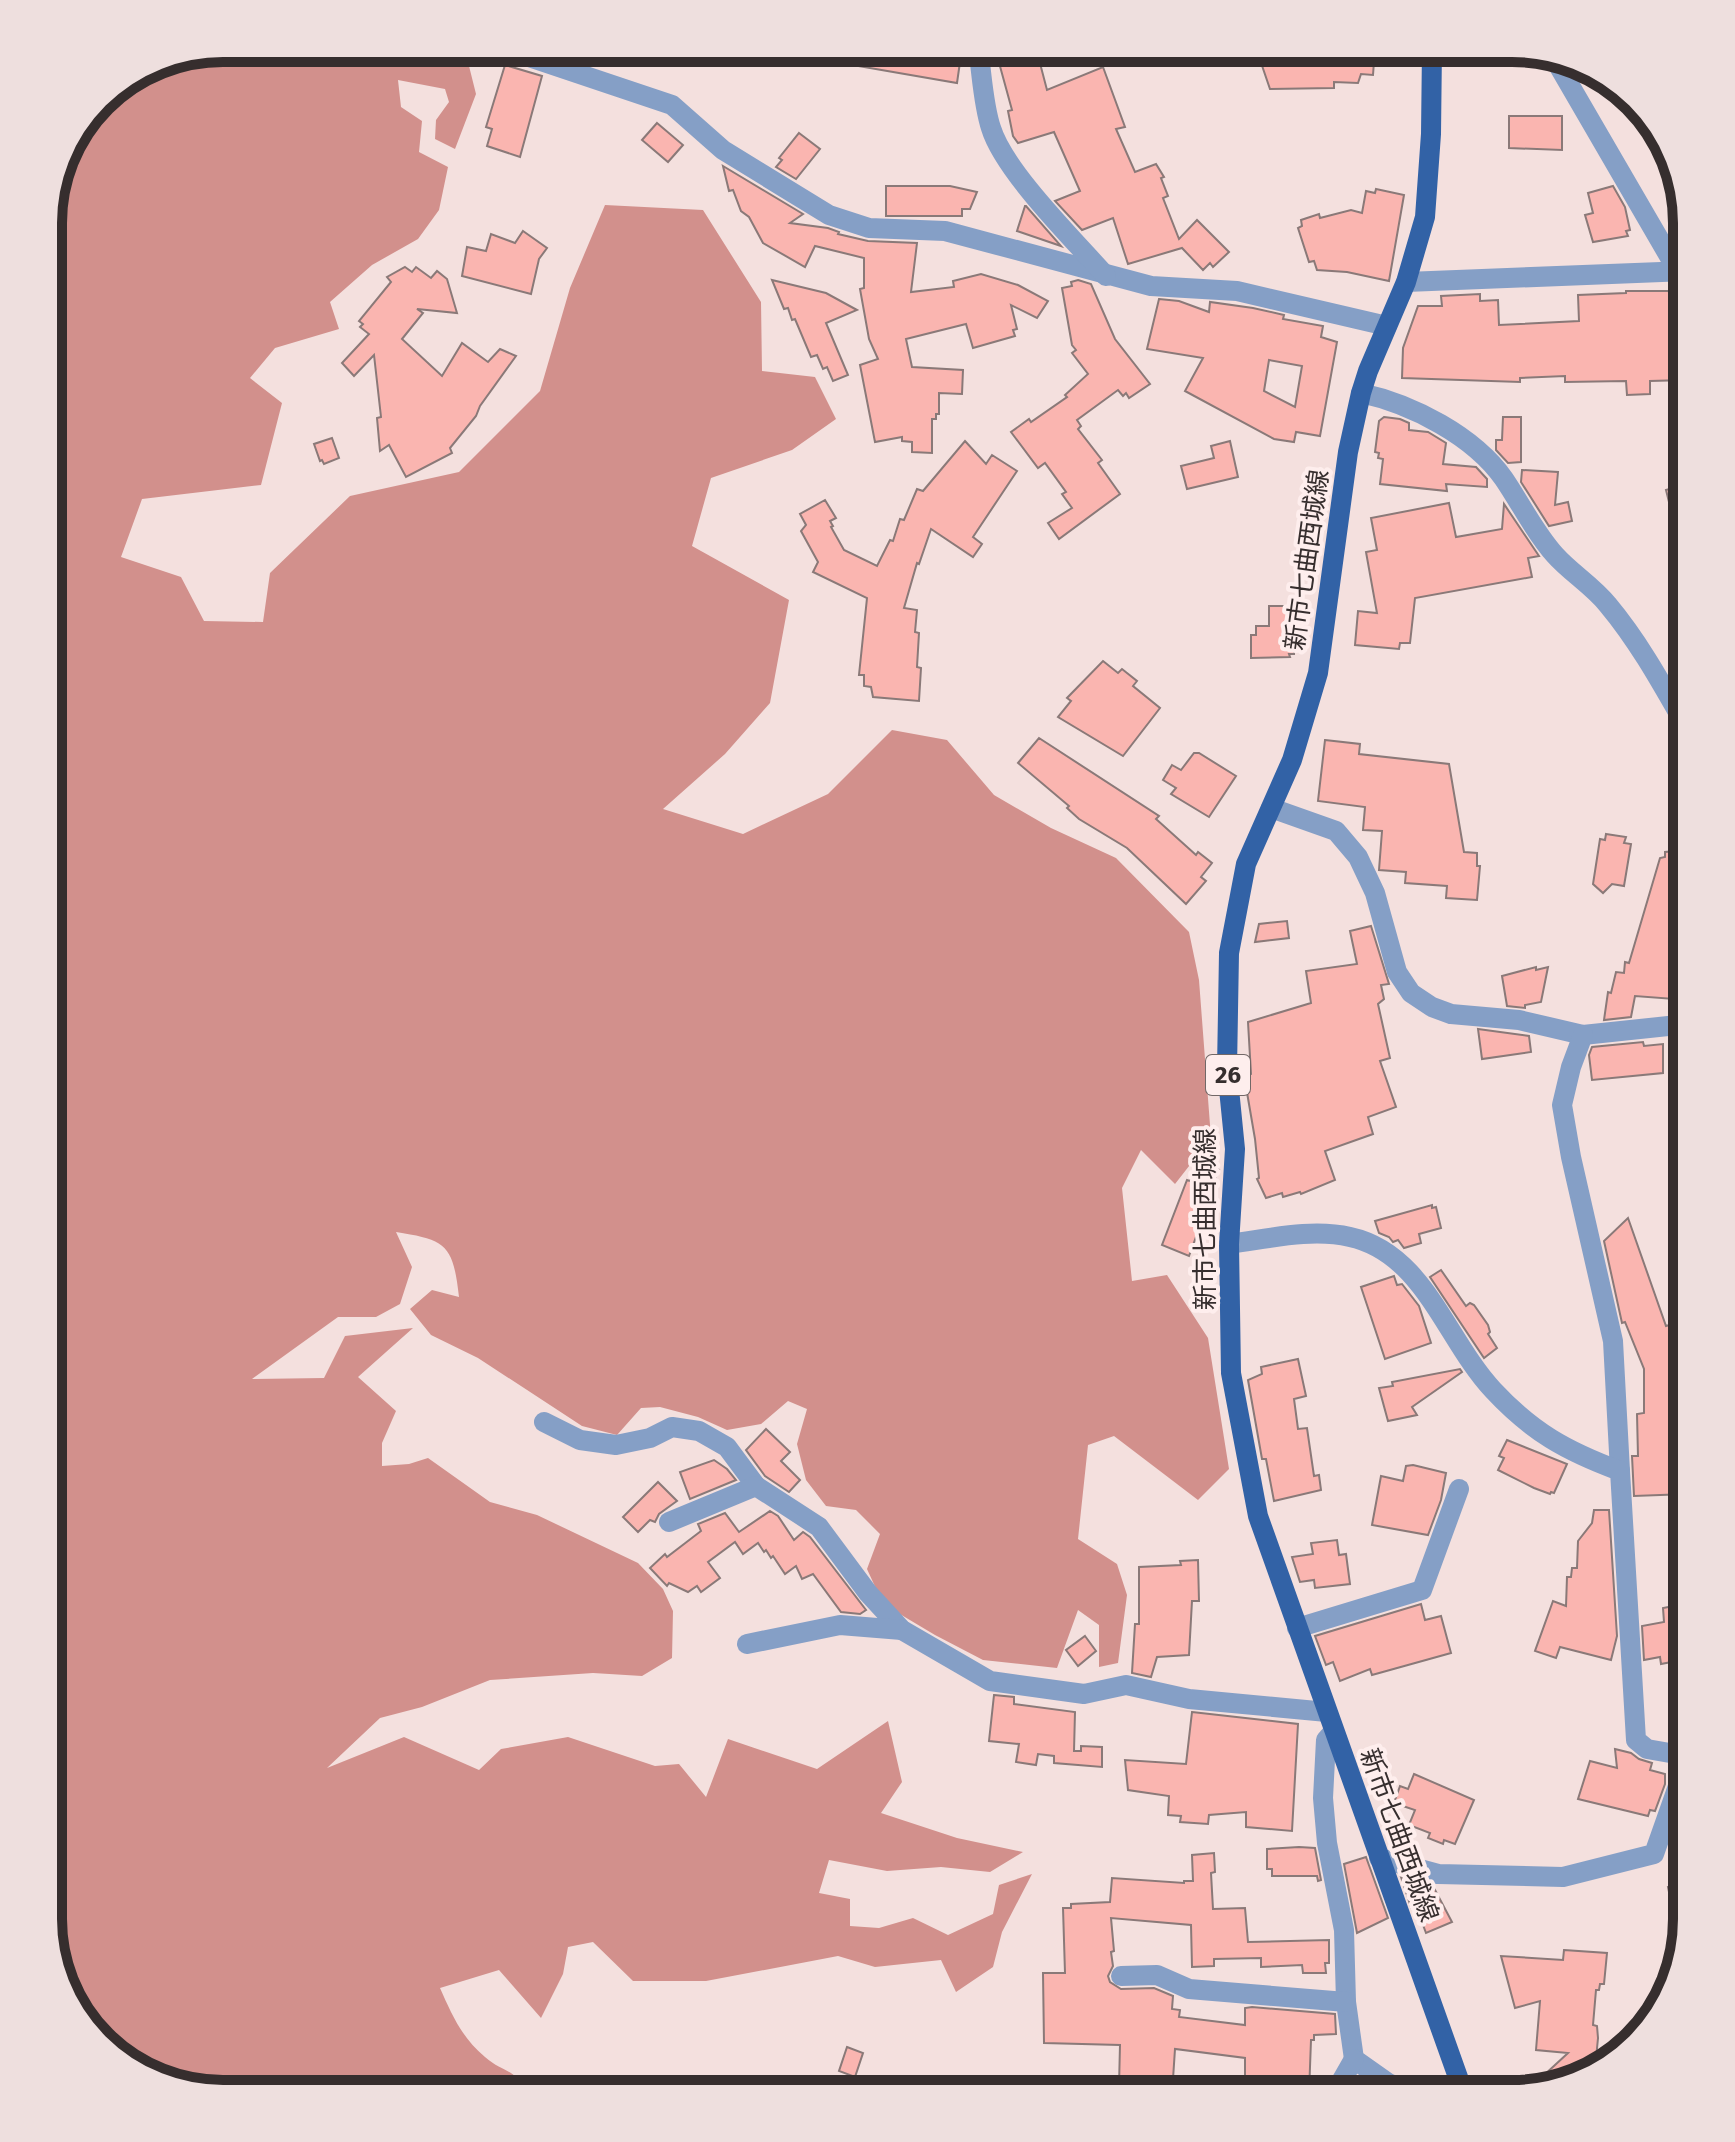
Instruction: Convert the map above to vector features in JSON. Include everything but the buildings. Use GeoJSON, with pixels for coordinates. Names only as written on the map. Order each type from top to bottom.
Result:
{"type":"FeatureCollection","features":[{"type":"Feature","properties":{"kind":"main road","name":"新市七曲西城線"},"geometry":{"type":"LineString","coordinates":[[1432,62],[1425,217],[1406,282],[1361,393],[1348,452],[1318,673],[1292,760],[1246,864],[1229,953],[1227,1069],[1235,1149],[1229,1244],[1231,1373],[1258,1516],[1459,2080]]}},
{"type":"Feature","properties":{"kind":"street"},"geometry":{"type":"LineString","coordinates":[[544,62],[672,105],[723,150],[829,215],[869,228],[945,231],[1151,286],[1237,291],[1387,326]]}},
{"type":"Feature","properties":{"kind":"street"},"geometry":{"type":"LineString","coordinates":[[980,62],[990,127],[1000,150],[1106,276]]}},
{"type":"Feature","properties":{"kind":"street"},"geometry":{"type":"LineString","coordinates":[[1561,69],[1673,257]]}},
{"type":"Feature","properties":{"kind":"street"},"geometry":{"type":"LineString","coordinates":[[1406,282],[1673,277]]}},
{"type":"Feature","properties":{"kind":"street"},"geometry":{"type":"LineString","coordinates":[[1361,393],[1433,420],[1475,446],[1501,476],[1554,554],[1608,604],[1653,668],[1673,703]]}},
{"type":"Feature","properties":{"kind":"street"},"geometry":{"type":"LineString","coordinates":[[1271,808],[1336,831],[1358,857],[1375,893],[1397,972],[1411,993],[1432,1007],[1451,1014],[1519,1020],[1583,1035],[1673,1025]]}},
{"type":"Feature","properties":{"kind":"street"},"geometry":{"type":"LineString","coordinates":[[1583,1035],[1562,1105],[1613,1341],[1636,1740],[1647,1749],[1673,1754]]}},
{"type":"Feature","properties":{"kind":"street"},"geometry":{"type":"LineString","coordinates":[[1229,1244],[1316,1233],[1352,1237],[1379,1247],[1407,1267],[1490,1387],[1527,1424],[1575,1455],[1620,1471]]}},
{"type":"Feature","properties":{"kind":"street"},"geometry":{"type":"LineString","coordinates":[[544,1422],[580,1440],[616,1445],[650,1438],[672,1427],[699,1431],[727,1447],[756,1486],[819,1527],[868,1593],[902,1630],[990,1681],[1084,1694],[1126,1685],[1189,1699],[1327,1712]]}},
{"type":"Feature","properties":{"kind":"street"},"geometry":{"type":"LineString","coordinates":[[669,1522],[756,1486]]}},
{"type":"Feature","properties":{"kind":"street"},"geometry":{"type":"LineString","coordinates":[[1297,1628],[1422,1590],[1459,1489]]}},
{"type":"Feature","properties":{"kind":"street"},"geometry":{"type":"LineString","coordinates":[[747,1644],[840,1625],[902,1630]]}},
{"type":"Feature","properties":{"kind":"street"},"geometry":{"type":"LineString","coordinates":[[1333,1732],[1326,1740],[1323,1798],[1327,1843],[1344,1930],[1346,2002],[1354,2059],[1342,2080]]}},
{"type":"Feature","properties":{"kind":"street"},"geometry":{"type":"LineString","coordinates":[[1379,1858],[1438,1874],[1563,1877],[1654,1854],[1673,1800]]}},
{"type":"Feature","properties":{"kind":"street"},"geometry":{"type":"LineString","coordinates":[[1121,1976],[1157,1975],[1189,1989],[1346,2002]]}},
{"type":"Feature","properties":{"kind":"street"},"geometry":{"type":"LineString","coordinates":[[1354,2059],[1378,2080]]}},
{"type":"Feature","properties":{"kind":"shaded area"},"geometry":{"type":"Polygon","coordinates":[[[213,62],[468,62],[476,94],[455,149],[435,139],[436,120],[449,102],[445,89],[398,80],[401,107],[422,121],[419,152],[448,167],[439,210],[418,239],[372,265],[330,302],[339,329],[275,348],[250,378],[282,403],[261,485],[142,499],[121,557],[181,577],[204,621],[263,622],[270,573],[350,496],[459,472],[540,391],[570,288],[605,205],[703,210],[761,302],[762,371],[815,377],[836,419],[792,450],[711,478],[692,546],[789,600],[770,703],[725,754],[663,809],[743,834],[828,794],[892,730],[947,740],[994,795],[1051,828],[1116,858],[1189,932],[1199,980],[1211,1138],[1175,1184],[1141,1150],[1122,1188],[1132,1281],[1167,1275],[1208,1338],[1229,1469],[1198,1500],[1114,1436],[1088,1445],[1078,1539],[1117,1564],[1127,1595],[1118,1663],[1099,1667],[1099,1625],[1078,1610],[1057,1668],[983,1660],[883,1604],[867,1569],[880,1534],[856,1510],[826,1506],[806,1480],[797,1444],[807,1409],[788,1401],[761,1424],[727,1430],[698,1417],[660,1407],[641,1408],[617,1435],[582,1426],[478,1358],[431,1335],[410,1309],[432,1290],[459,1297],[450,1256],[437,1242],[427,1238],[396,1232],[412,1267],[400,1304],[376,1317],[338,1317],[252,1379],[324,1378],[345,1336],[413,1328],[358,1377],[396,1411],[382,1443],[382,1466],[409,1464],[428,1458],[490,1502],[537,1515],[638,1563],[663,1589],[673,1611],[672,1658],[642,1676],[593,1673],[490,1680],[422,1707],[380,1718],[327,1768],[404,1737],[479,1770],[501,1749],[568,1737],[655,1766],[679,1764],[706,1797],[728,1739],[817,1769],[888,1721],[902,1782],[881,1813],[957,1838],[1023,1852],[990,1872],[941,1867],[887,1871],[829,1860],[819,1893],[850,1899],[850,1926],[879,1928],[913,1918],[948,1935],[993,1914],[999,1885],[1032,1874],[1002,1932],[993,1967],[956,1992],[941,1960],[875,1967],[838,1956],[706,1981],[633,1981],[593,1942],[568,1947],[563,1974],[541,2018],[499,1970],[440,1988],[453,2017],[470,2042],[492,2062],[518,2079],[223,2080],[181,2075],[134,2053],[102,2025],[74,1981],[63,1940],[62,213],[74,161],[102,117],[125,95],[143,84],[161,74],[192,65],[213,62]]]}}]}
